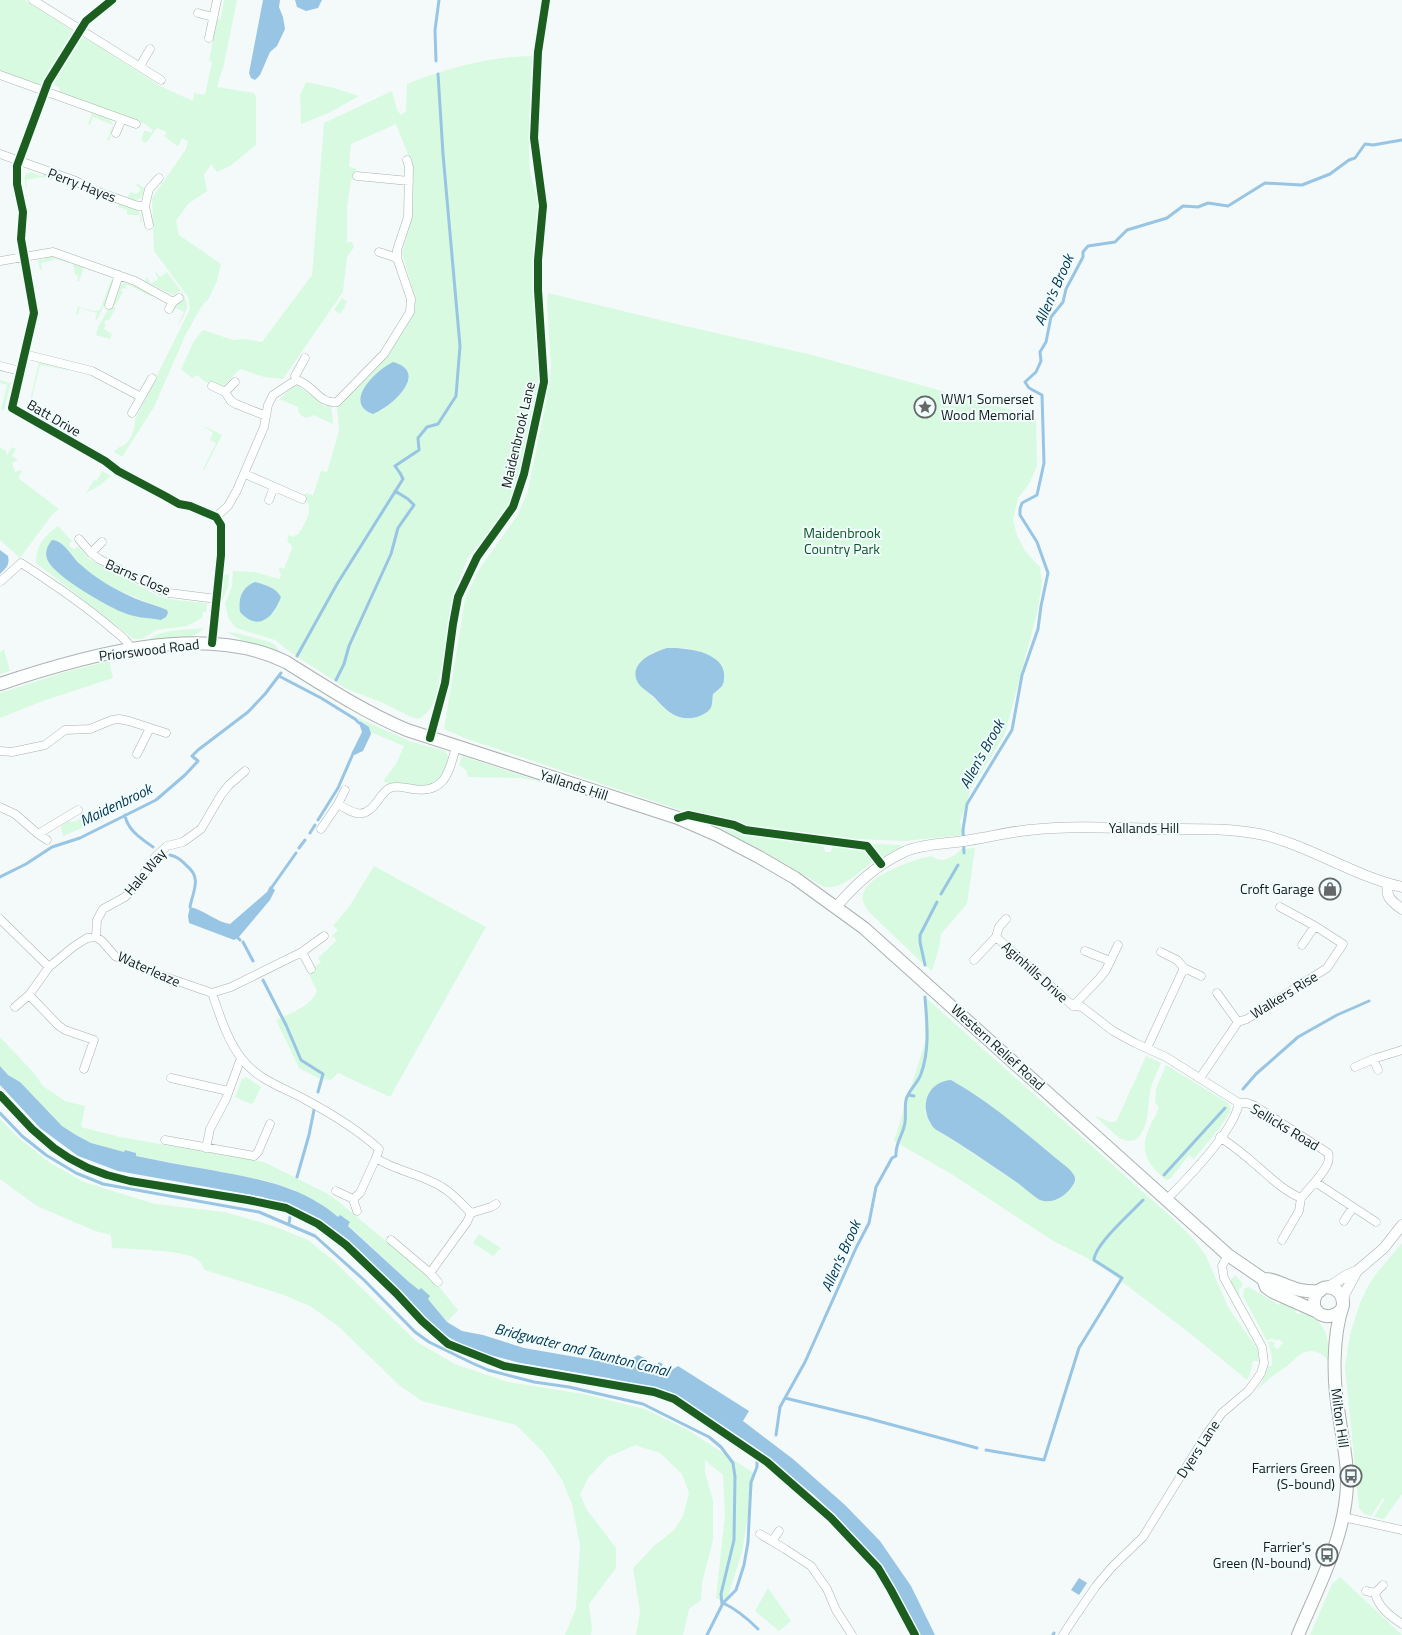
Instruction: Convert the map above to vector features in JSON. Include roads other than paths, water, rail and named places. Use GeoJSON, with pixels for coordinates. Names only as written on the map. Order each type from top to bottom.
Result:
{"type":"FeatureCollection","features":[{"type":"Feature","properties":{"kind":"main road","name":"Priorswood Road"},"geometry":{"type":"LineString","coordinates":[[0,684],[95,656],[189,643],[212,643],[245,648],[276,658],[371,714],[430,738]]}},
{"type":"Feature","properties":{"kind":"main road","name":"Yallands Hill"},"geometry":{"type":"LineString","coordinates":[[430,738],[678,818],[718,835]]}},
{"type":"Feature","properties":{"kind":"main road","name":"Western Relief Road"},"geometry":{"type":"LineString","coordinates":[[718,835],[788,874],[864,928],[1228,1255],[1263,1279],[1266,1287],[1273,1292],[1320,1314]]}},
{"type":"Feature","properties":{"kind":"main road","name":"Western Relief Road"},"geometry":{"type":"LineString","coordinates":[[1263,1279],[1270,1278],[1289,1287],[1306,1292],[1324,1289]]}},
{"type":"Feature","properties":{"kind":"main road"},"geometry":{"type":"LineString","coordinates":[[1324,1289],[1336,1290],[1342,1297],[1343,1305],[1335,1316],[1328,1317],[1320,1314],[1314,1305],[1314,1301],[1324,1289]]}},
{"type":"Feature","properties":{"kind":"main road","name":"Milton Hill"},"geometry":{"type":"LineString","coordinates":[[1298,1635],[1334,1548],[1346,1498],[1347,1467],[1336,1390],[1335,1342],[1343,1305]]}},
{"type":"Feature","properties":{"kind":"main road","name":"Milton Hill"},"geometry":{"type":"LineString","coordinates":[[1320,1314],[1335,1342]]}},
{"type":"Feature","properties":{"kind":"street"},"geometry":{"type":"LineString","coordinates":[[33,0],[161,80]]}},
{"type":"Feature","properties":{"kind":"street","name":"Batt Drive"},"geometry":{"type":"LineString","coordinates":[[112,0],[94,13],[80,29],[48,82],[16,173],[23,212],[21,239],[34,314],[12,408],[102,459],[113,469],[179,504],[190,506],[216,517]]}},
{"type":"Feature","properties":{"kind":"street"},"geometry":{"type":"LineString","coordinates":[[209,38],[217,0]]}},
{"type":"Feature","properties":{"kind":"street","name":"Maidenbrook Lane"},"geometry":{"type":"LineString","coordinates":[[430,738],[445,683],[458,597],[477,557],[513,507],[524,474],[544,382],[538,290],[543,206],[534,138],[536,81],[546,0]]}},
{"type":"Feature","properties":{"kind":"street"},"geometry":{"type":"LineString","coordinates":[[198,13],[213,17]]}},
{"type":"Feature","properties":{"kind":"street"},"geometry":{"type":"LineString","coordinates":[[140,66],[150,49]]}},
{"type":"Feature","properties":{"kind":"street"},"geometry":{"type":"LineString","coordinates":[[0,76],[136,124]]}},
{"type":"Feature","properties":{"kind":"street"},"geometry":{"type":"LineString","coordinates":[[116,133],[122,119]]}},
{"type":"Feature","properties":{"kind":"street","name":"Perry Hayes"},"geometry":{"type":"LineString","coordinates":[[0,154],[76,181],[90,189],[138,206],[145,206]]}},
{"type":"Feature","properties":{"kind":"street"},"geometry":{"type":"LineString","coordinates":[[212,643],[221,554],[221,525],[216,517],[228,506],[245,474],[264,427],[268,405],[273,395],[296,380],[310,387],[325,401],[329,403],[337,402],[384,354],[410,312],[410,299],[397,258],[397,250],[408,217],[409,167],[406,160]]}},
{"type":"Feature","properties":{"kind":"street"},"geometry":{"type":"LineString","coordinates":[[357,176],[409,181]]}},
{"type":"Feature","properties":{"kind":"street"},"geometry":{"type":"LineString","coordinates":[[149,225],[145,206],[150,189],[159,178]]}},
{"type":"Feature","properties":{"kind":"street"},"geometry":{"type":"LineString","coordinates":[[0,261],[53,252],[136,281],[174,303]]}},
{"type":"Feature","properties":{"kind":"street"},"geometry":{"type":"LineString","coordinates":[[379,252],[397,258]]}},
{"type":"Feature","properties":{"kind":"street"},"geometry":{"type":"LineString","coordinates":[[109,305],[119,275]]}},
{"type":"Feature","properties":{"kind":"street"},"geometry":{"type":"LineString","coordinates":[[24,354],[92,371],[141,397]]}},
{"type":"Feature","properties":{"kind":"street"},"geometry":{"type":"LineString","coordinates":[[296,380],[295,376],[305,358]]}},
{"type":"Feature","properties":{"kind":"street"},"geometry":{"type":"LineString","coordinates":[[0,366],[20,371]]}},
{"type":"Feature","properties":{"kind":"street"},"geometry":{"type":"LineString","coordinates":[[132,413],[152,378]]}},
{"type":"Feature","properties":{"kind":"street"},"geometry":{"type":"LineString","coordinates":[[225,392],[235,382]]}},
{"type":"Feature","properties":{"kind":"street"},"geometry":{"type":"LineString","coordinates":[[212,386],[225,392],[231,401],[236,404],[266,416]]}},
{"type":"Feature","properties":{"kind":"street"},"geometry":{"type":"LineString","coordinates":[[245,474],[302,499]]}},
{"type":"Feature","properties":{"kind":"street"},"geometry":{"type":"LineString","coordinates":[[269,500],[274,487]]}},
{"type":"Feature","properties":{"kind":"street","name":"Barns Close"},"geometry":{"type":"LineString","coordinates":[[79,539],[99,559],[164,591],[216,599]]}},
{"type":"Feature","properties":{"kind":"street","name":"Barns Close"},"geometry":{"type":"LineString","coordinates":[[91,553],[102,542]]}},
{"type":"Feature","properties":{"kind":"street"},"geometry":{"type":"LineString","coordinates":[[0,582],[21,563],[66,591],[93,612],[130,645],[132,650]]}},
{"type":"Feature","properties":{"kind":"street"},"geometry":{"type":"LineString","coordinates":[[0,752],[12,752],[44,745],[65,730],[90,729],[119,719],[166,733]]}},
{"type":"Feature","properties":{"kind":"street"},"geometry":{"type":"LineString","coordinates":[[137,754],[150,728]]}},
{"type":"Feature","properties":{"kind":"street"},"geometry":{"type":"LineString","coordinates":[[338,804],[353,812],[362,814],[372,809],[390,788],[404,787],[429,790],[445,779],[456,746]]}},
{"type":"Feature","properties":{"kind":"street","name":"Hale Way"},"geometry":{"type":"LineString","coordinates":[[96,937],[97,920],[103,909],[125,897],[136,886],[155,857],[167,846],[184,842],[201,829],[228,785],[245,771]]}},
{"type":"Feature","properties":{"kind":"street"},"geometry":{"type":"LineString","coordinates":[[321,829],[345,790]]}},
{"type":"Feature","properties":{"kind":"street"},"geometry":{"type":"LineString","coordinates":[[0,808],[15,814],[48,840]]}},
{"type":"Feature","properties":{"kind":"street"},"geometry":{"type":"LineString","coordinates":[[38,834],[78,810]]}},
{"type":"Feature","properties":{"kind":"street","name":"Yallands Hill"},"geometry":{"type":"LineString","coordinates":[[836,907],[864,878],[881,864],[908,850],[933,844],[964,841],[1028,830],[1057,828],[1204,828],[1244,832],[1281,840],[1388,884],[1402,887]]}},
{"type":"Feature","properties":{"kind":"street"},"geometry":{"type":"LineString","coordinates":[[1388,884],[1388,896],[1391,901],[1402,909]]}},
{"type":"Feature","properties":{"kind":"street","name":"Walkers Rise"},"geometry":{"type":"LineString","coordinates":[[1200,1078],[1238,1022],[1247,1019],[1326,968],[1343,944],[1280,907]]}},
{"type":"Feature","properties":{"kind":"street"},"geometry":{"type":"LineString","coordinates":[[0,919],[49,966]]}},
{"type":"Feature","properties":{"kind":"street","name":"Aginhills Drive"},"geometry":{"type":"LineString","coordinates":[[974,960],[996,938],[999,927],[1006,919]]}},
{"type":"Feature","properties":{"kind":"street"},"geometry":{"type":"LineString","coordinates":[[1302,945],[1314,926]]}},
{"type":"Feature","properties":{"kind":"street"},"geometry":{"type":"LineString","coordinates":[[324,936],[302,952],[230,987],[212,993],[229,1038],[249,1067],[267,1081],[306,1099],[354,1128],[380,1149],[360,1193],[353,1199]]}},
{"type":"Feature","properties":{"kind":"street"},"geometry":{"type":"LineString","coordinates":[[14,1007],[29,996],[49,966],[72,947],[87,938],[96,937]]}},
{"type":"Feature","properties":{"kind":"street","name":"Waterleaze"},"geometry":{"type":"LineString","coordinates":[[96,937],[115,956],[150,972],[212,993]]}},
{"type":"Feature","properties":{"kind":"street","name":"Aginhills Drive"},"geometry":{"type":"LineString","coordinates":[[996,938],[1073,1006],[1082,1007],[1113,1031],[1147,1048]]}},
{"type":"Feature","properties":{"kind":"street","name":"Aginhills Drive"},"geometry":{"type":"LineString","coordinates":[[1073,1006],[1099,979],[1118,945]]}},
{"type":"Feature","properties":{"kind":"street"},"geometry":{"type":"LineString","coordinates":[[1085,951],[1110,961]]}},
{"type":"Feature","properties":{"kind":"street"},"geometry":{"type":"LineString","coordinates":[[302,952],[311,969]]}},
{"type":"Feature","properties":{"kind":"street"},"geometry":{"type":"LineString","coordinates":[[1161,952],[1177,960],[1184,968],[1201,976]]}},
{"type":"Feature","properties":{"kind":"street"},"geometry":{"type":"LineString","coordinates":[[1147,1048],[1184,968]]}},
{"type":"Feature","properties":{"kind":"street","name":"Walkers Rise"},"geometry":{"type":"LineString","coordinates":[[1218,993],[1238,1022]]}},
{"type":"Feature","properties":{"kind":"street"},"geometry":{"type":"LineString","coordinates":[[29,996],[59,1026],[94,1040],[84,1069]]}},
{"type":"Feature","properties":{"kind":"street","name":"Sellicks Road"},"geometry":{"type":"LineString","coordinates":[[1147,1048],[1166,1057],[1239,1103],[1255,1106],[1328,1153],[1329,1162],[1316,1182],[1301,1198],[1299,1211],[1282,1240]]}},
{"type":"Feature","properties":{"kind":"street"},"geometry":{"type":"LineString","coordinates":[[1355,1067],[1402,1050]]}},
{"type":"Feature","properties":{"kind":"street"},"geometry":{"type":"LineString","coordinates":[[206,1148],[210,1129],[222,1108],[241,1058]]}},
{"type":"Feature","properties":{"kind":"street"},"geometry":{"type":"LineString","coordinates":[[1373,1059],[1378,1070]]}},
{"type":"Feature","properties":{"kind":"street"},"geometry":{"type":"LineString","coordinates":[[171,1078],[228,1091]]}},
{"type":"Feature","properties":{"kind":"street","name":"Sellicks Road"},"geometry":{"type":"LineString","coordinates":[[1167,1200],[1204,1159],[1233,1118],[1239,1103]]}},
{"type":"Feature","properties":{"kind":"street"},"geometry":{"type":"LineString","coordinates":[[165,1140],[254,1156],[258,1152],[270,1124]]}},
{"type":"Feature","properties":{"kind":"street"},"geometry":{"type":"LineString","coordinates":[[1220,1137],[1284,1188],[1301,1198]]}},
{"type":"Feature","properties":{"kind":"street"},"geometry":{"type":"LineString","coordinates":[[376,1158],[386,1165],[444,1188],[471,1214]]}},
{"type":"Feature","properties":{"kind":"street"},"geometry":{"type":"LineString","coordinates":[[1316,1182],[1376,1222]]}},
{"type":"Feature","properties":{"kind":"street"},"geometry":{"type":"LineString","coordinates":[[336,1191],[353,1199],[357,1211]]}},
{"type":"Feature","properties":{"kind":"street"},"geometry":{"type":"LineString","coordinates":[[430,1272],[471,1214],[496,1204]]}},
{"type":"Feature","properties":{"kind":"street"},"geometry":{"type":"LineString","coordinates":[[1344,1221],[1353,1207]]}},
{"type":"Feature","properties":{"kind":"street","name":"Milton Hill"},"geometry":{"type":"LineString","coordinates":[[1324,1289],[1346,1275],[1357,1271],[1384,1248],[1402,1225]]}},
{"type":"Feature","properties":{"kind":"street"},"geometry":{"type":"LineString","coordinates":[[391,1240],[430,1272],[438,1282]]}},
{"type":"Feature","properties":{"kind":"street","name":"Dyers Lane"},"geometry":{"type":"LineString","coordinates":[[1063,1635],[1096,1586],[1112,1567],[1144,1537],[1206,1435],[1222,1413],[1248,1391],[1262,1373],[1265,1360],[1262,1348],[1225,1281],[1222,1266],[1228,1255]]}},
{"type":"Feature","properties":{"kind":"street","name":"Milton Hill"},"geometry":{"type":"LineString","coordinates":[[1343,1305],[1345,1293],[1357,1271]]}},
{"type":"Feature","properties":{"kind":"street"},"geometry":{"type":"LineString","coordinates":[[1343,1516],[1402,1530]]}},
{"type":"Feature","properties":{"kind":"street"},"geometry":{"type":"LineString","coordinates":[[772,1541],[779,1531]]}},
{"type":"Feature","properties":{"kind":"street"},"geometry":{"type":"LineString","coordinates":[[760,1534],[811,1566],[827,1589],[836,1610],[852,1635]]}},
{"type":"Feature","properties":{"kind":"street"},"geometry":{"type":"LineString","coordinates":[[1375,1593],[1383,1585]]}},
{"type":"Feature","properties":{"kind":"street"},"geometry":{"type":"LineString","coordinates":[[1366,1591],[1375,1593]]}},
{"type":"Feature","properties":{"kind":"street"},"geometry":{"type":"LineString","coordinates":[[1375,1593],[1377,1601],[1390,1616],[1402,1624]]}},
{"type":"Feature","properties":{"kind":"water"},"geometry":{"type":"Polygon","coordinates":[[[263,0],[280,0],[279,7],[285,29],[277,46],[270,52],[260,75],[255,80],[251,78],[249,73],[263,0]]]}},
{"type":"Feature","properties":{"kind":"water"},"geometry":{"type":"Polygon","coordinates":[[[295,0],[322,0],[318,8],[306,11],[297,7],[295,0]]]}},
{"type":"Feature","properties":{"kind":"water"},"geometry":{"type":"Polygon","coordinates":[[[393,362],[404,367],[408,373],[408,381],[397,397],[373,414],[364,409],[361,395],[371,379],[393,362]]]}},
{"type":"Feature","properties":{"kind":"water"},"geometry":{"type":"Polygon","coordinates":[[[52,540],[61,543],[81,565],[106,583],[134,598],[167,610],[166,617],[161,620],[127,614],[96,599],[72,583],[53,568],[48,561],[46,555],[52,540]]]}},
{"type":"Feature","properties":{"kind":"water"},"geometry":{"type":"Polygon","coordinates":[[[0,550],[8,556],[8,562],[0,574],[0,550]]]}},
{"type":"Feature","properties":{"kind":"water"},"geometry":{"type":"Polygon","coordinates":[[[255,582],[273,589],[281,597],[270,616],[265,620],[253,621],[240,612],[240,602],[244,590],[255,582]]]}},
{"type":"Feature","properties":{"kind":"water"},"geometry":{"type":"Polygon","coordinates":[[[667,648],[694,650],[704,653],[719,662],[723,669],[723,683],[713,694],[711,707],[704,714],[690,718],[678,717],[668,711],[638,683],[635,674],[636,668],[640,663],[650,655],[667,648]]]}},
{"type":"Feature","properties":{"kind":"water"},"geometry":{"type":"Polygon","coordinates":[[[360,721],[369,727],[371,734],[363,751],[352,756],[351,754],[362,732],[360,721]]]}},
{"type":"Feature","properties":{"kind":"water"},"geometry":{"type":"Polygon","coordinates":[[[270,886],[275,890],[270,900],[238,938],[234,940],[189,923],[190,907],[230,924],[267,892],[270,886]]]}},
{"type":"Feature","properties":{"kind":"water"},"geometry":{"type":"Polygon","coordinates":[[[0,1066],[8,1075],[20,1082],[62,1126],[91,1143],[124,1152],[125,1150],[136,1153],[136,1156],[262,1180],[309,1197],[338,1217],[340,1215],[350,1222],[348,1226],[409,1282],[419,1290],[421,1288],[430,1296],[428,1299],[447,1322],[462,1331],[483,1335],[524,1348],[622,1365],[638,1355],[647,1359],[655,1367],[659,1362],[663,1364],[660,1369],[667,1373],[678,1366],[749,1411],[743,1421],[793,1459],[845,1505],[880,1541],[911,1586],[935,1635],[919,1635],[909,1613],[882,1567],[814,1495],[771,1461],[691,1407],[653,1389],[608,1378],[520,1363],[463,1345],[439,1332],[350,1247],[328,1230],[294,1209],[263,1197],[118,1171],[78,1156],[40,1128],[0,1085],[0,1066]]]}},
{"type":"Feature","properties":{"kind":"water"},"geometry":{"type":"Polygon","coordinates":[[[951,1080],[997,1110],[1068,1168],[1075,1180],[1067,1192],[1055,1200],[1040,1200],[993,1166],[935,1129],[927,1114],[927,1098],[935,1086],[951,1080]]]}},
{"type":"Feature","properties":{"kind":"water"},"geometry":{"type":"Polygon","coordinates":[[[1079,1578],[1087,1583],[1079,1595],[1071,1590],[1079,1578]]]}},
{"type":"Feature","properties":{"kind":"waterway"},"geometry":{"type":"LineString","coordinates":[[436,61],[435,30],[439,0]]}},
{"type":"Feature","properties":{"kind":"waterway"},"geometry":{"type":"LineString","coordinates":[[297,656],[337,584],[403,479],[395,466],[419,450],[418,438],[427,427],[438,424],[456,396],[460,346],[438,74]]}},
{"type":"Feature","properties":{"kind":"waterway","name":"Allen's Brook"},"geometry":{"type":"LineString","coordinates":[[964,853],[963,830],[967,804],[1012,730],[1022,675],[1038,629],[1048,573],[1037,542],[1020,515],[1022,503],[1037,495],[1044,463],[1042,395],[1029,388],[1025,382],[1036,372],[1041,361],[1040,352],[1046,342],[1051,317],[1063,302],[1066,289],[1083,257],[1083,252],[1088,246],[1115,242],[1127,230],[1167,218],[1183,206],[1198,207],[1208,203],[1228,206],[1265,183],[1302,185],[1330,174],[1349,160],[1355,158],[1365,144],[1373,145],[1402,140]]}},
{"type":"Feature","properties":{"kind":"waterway"},"geometry":{"type":"LineString","coordinates":[[336,680],[344,664],[349,646],[391,554],[398,528],[414,505],[395,491]]}},
{"type":"Feature","properties":{"kind":"waterway","name":"Maidenbrook"},"geometry":{"type":"LineString","coordinates":[[0,877],[26,864],[52,847],[80,838],[156,800],[198,761],[192,756],[248,712],[281,673]]}},
{"type":"Feature","properties":{"kind":"waterway"},"geometry":{"type":"LineString","coordinates":[[279,676],[321,698],[359,723]]}},
{"type":"Feature","properties":{"kind":"waterway"},"geometry":{"type":"LineString","coordinates":[[318,820],[338,788],[352,756]]}},
{"type":"Feature","properties":{"kind":"waterway"},"geometry":{"type":"LineString","coordinates":[[125,815],[132,830],[153,847]]}},
{"type":"Feature","properties":{"kind":"waterway"},"geometry":{"type":"LineString","coordinates":[[310,833],[315,825]]}},
{"type":"Feature","properties":{"kind":"waterway"},"geometry":{"type":"LineString","coordinates":[[299,848],[305,840]]}},
{"type":"Feature","properties":{"kind":"waterway"},"geometry":{"type":"LineString","coordinates":[[272,887],[296,853]]}},
{"type":"Feature","properties":{"kind":"waterway"},"geometry":{"type":"LineString","coordinates":[[170,855],[181,860],[194,875],[195,885],[190,907]]}},
{"type":"Feature","properties":{"kind":"waterway","name":"Allen's Brook"},"geometry":{"type":"LineString","coordinates":[[941,894],[958,865]]}},
{"type":"Feature","properties":{"kind":"waterway","name":"Allen's Brook"},"geometry":{"type":"LineString","coordinates":[[925,965],[920,935],[937,902]]}},
{"type":"Feature","properties":{"kind":"waterway"},"geometry":{"type":"LineString","coordinates":[[243,942],[253,961]]}},
{"type":"Feature","properties":{"kind":"waterway"},"geometry":{"type":"LineString","coordinates":[[263,980],[301,1060],[323,1074],[318,1092]]}},
{"type":"Feature","properties":{"kind":"waterway","name":"Allen's Brook"},"geometry":{"type":"LineString","coordinates":[[776,1435],[780,1407],[805,1362],[869,1223],[876,1187],[892,1158],[896,1156],[897,1145],[905,1124],[906,1100],[920,1077],[926,1055],[925,997]]}},
{"type":"Feature","properties":{"kind":"waterway"},"geometry":{"type":"LineString","coordinates":[[1243,1089],[1256,1074],[1298,1037],[1337,1015],[1369,1001]]}},
{"type":"Feature","properties":{"kind":"waterway","name":"Allen's Brook"},"geometry":{"type":"LineString","coordinates":[[909,1095],[914,1096]]}},
{"type":"Feature","properties":{"kind":"waterway"},"geometry":{"type":"LineString","coordinates":[[1164,1175],[1225,1108]]}},
{"type":"Feature","properties":{"kind":"waterway"},"geometry":{"type":"LineString","coordinates":[[297,1177],[314,1110]]}},
{"type":"Feature","properties":{"kind":"waterway"},"geometry":{"type":"LineString","coordinates":[[0,1113],[22,1136],[46,1155],[76,1173],[103,1184],[259,1212],[315,1236],[364,1280],[415,1332],[429,1342],[472,1363],[488,1370],[534,1382],[569,1387],[643,1404],[709,1437],[721,1447],[733,1463],[735,1477],[734,1540],[721,1594],[722,1604]]}},
{"type":"Feature","properties":{"kind":"waterway"},"geometry":{"type":"LineString","coordinates":[[986,1450],[1044,1460],[1079,1348],[1122,1278],[1094,1260],[1096,1253],[1122,1220],[1143,1200]]}},
{"type":"Feature","properties":{"kind":"waterway"},"geometry":{"type":"LineString","coordinates":[[289,1224],[290,1217]]}},
{"type":"Feature","properties":{"kind":"waterway"},"geometry":{"type":"LineString","coordinates":[[785,1398],[977,1448]]}},
{"type":"Feature","properties":{"kind":"waterway","name":"Allen's Brook"},"geometry":{"type":"LineString","coordinates":[[707,1635],[723,1603],[736,1590],[744,1565],[748,1542],[751,1482],[757,1462]]}},
{"type":"Feature","properties":{"kind":"waterway"},"geometry":{"type":"LineString","coordinates":[[723,1603],[733,1608],[758,1629]]}},
{"type":"Feature","properties":{"kind":"place","name":"WW1 Somerset Wood Memorial"},"geometry":{"type":"Point","coordinates":[925,407]}},
{"type":"Feature","properties":{"kind":"place","name":"Croft Garage"},"geometry":{"type":"Point","coordinates":[1330,889]}},
{"type":"Feature","properties":{"kind":"place","name":"Farriers Green (S-bound)"},"geometry":{"type":"Point","coordinates":[1351,1476]}},
{"type":"Feature","properties":{"kind":"place","name":"Farrier's Green (N-bound)"},"geometry":{"type":"Point","coordinates":[1327,1555]}},
{"type":"Feature","properties":{"kind":"park label","name":"Maidenbrook Country Park"},"geometry":{"type":"Point","coordinates":[842,542]}},
{"type":"Feature","properties":{"kind":"water label","name":"Bridgwater and Taunton Canal"},"geometry":{"type":"Point","coordinates":[582,1350]}}]}
